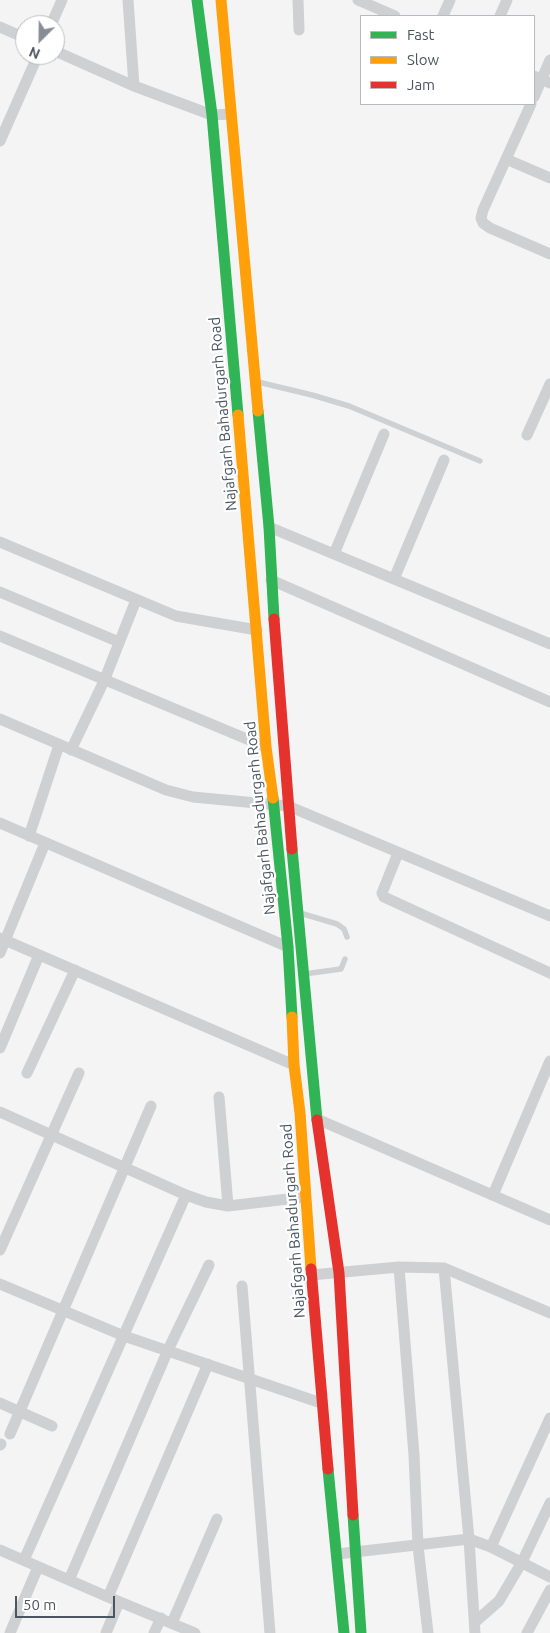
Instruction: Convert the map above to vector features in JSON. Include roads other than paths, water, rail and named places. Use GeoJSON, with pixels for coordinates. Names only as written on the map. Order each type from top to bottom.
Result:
{"type":"FeatureCollection","features":[{"type":"Feature","properties":{"kind":"main road","name":"Najafgarh Bahadurgarh Road"},"geometry":{"type":"LineString","coordinates":[[197,0],[212,115],[266,747],[274,803],[288,947],[294,1065],[300,1113],[321,1403],[344,1633]]}},
{"type":"Feature","properties":{"kind":"main road","name":"Najafgarh Bahadurgarh Road"},"geometry":{"type":"LineString","coordinates":[[221,0],[269,527],[271,580],[288,806],[303,974],[317,1120],[339,1273],[361,1633]]}},
{"type":"Feature","properties":{"kind":"main road"},"geometry":{"type":"LineString","coordinates":[[240,440],[261,441]]}},
{"type":"Feature","properties":{"kind":"street"},"geometry":{"type":"LineString","coordinates":[[55,15],[62,0]]}},
{"type":"Feature","properties":{"kind":"street"},"geometry":{"type":"LineString","coordinates":[[128,0],[134,86]]}},
{"type":"Feature","properties":{"kind":"street"},"geometry":{"type":"LineString","coordinates":[[298,0],[299,30]]}},
{"type":"Feature","properties":{"kind":"street"},"geometry":{"type":"LineString","coordinates":[[358,0],[373,3],[393,15]]}},
{"type":"Feature","properties":{"kind":"street"},"geometry":{"type":"LineString","coordinates":[[443,15],[450,0]]}},
{"type":"Feature","properties":{"kind":"street"},"geometry":{"type":"LineString","coordinates":[[500,15],[507,0]]}},
{"type":"Feature","properties":{"kind":"street"},"geometry":{"type":"LineString","coordinates":[[0,27],[15,34]]}},
{"type":"Feature","properties":{"kind":"street"},"geometry":{"type":"LineString","coordinates":[[65,56],[134,86],[212,115],[231,114]]}},
{"type":"Feature","properties":{"kind":"street"},"geometry":{"type":"LineString","coordinates":[[535,95],[550,60]]}},
{"type":"Feature","properties":{"kind":"street"},"geometry":{"type":"LineString","coordinates":[[0,140],[34,65]]}},
{"type":"Feature","properties":{"kind":"street"},"geometry":{"type":"LineString","coordinates":[[531,105],[481,218],[483,223],[490,228],[550,254]]}},
{"type":"Feature","properties":{"kind":"street"},"geometry":{"type":"LineString","coordinates":[[506,159],[550,178]]}},
{"type":"Feature","properties":{"kind":"street"},"geometry":{"type":"LineString","coordinates":[[527,435],[550,384]]}},
{"type":"Feature","properties":{"kind":"street"},"geometry":{"type":"LineString","coordinates":[[334,554],[384,434]]}},
{"type":"Feature","properties":{"kind":"street"},"geometry":{"type":"LineString","coordinates":[[394,579],[444,460]]}},
{"type":"Feature","properties":{"kind":"street"},"geometry":{"type":"LineString","coordinates":[[269,527],[550,644]]}},
{"type":"Feature","properties":{"kind":"street"},"geometry":{"type":"LineString","coordinates":[[0,542],[176,616],[257,630]]}},
{"type":"Feature","properties":{"kind":"street"},"geometry":{"type":"LineString","coordinates":[[271,580],[550,702]]}},
{"type":"Feature","properties":{"kind":"street"},"geometry":{"type":"LineString","coordinates":[[0,592],[119,642]]}},
{"type":"Feature","properties":{"kind":"street"},"geometry":{"type":"LineString","coordinates":[[71,750],[104,681],[136,600]]}},
{"type":"Feature","properties":{"kind":"street"},"geometry":{"type":"LineString","coordinates":[[0,636],[266,747]]}},
{"type":"Feature","properties":{"kind":"street"},"geometry":{"type":"LineString","coordinates":[[0,719],[149,783],[184,795],[274,803],[288,806],[550,916]]}},
{"type":"Feature","properties":{"kind":"street"},"geometry":{"type":"LineString","coordinates":[[29,836],[59,745]]}},
{"type":"Feature","properties":{"kind":"street"},"geometry":{"type":"LineString","coordinates":[[0,823],[288,947]]}},
{"type":"Feature","properties":{"kind":"street"},"geometry":{"type":"LineString","coordinates":[[0,953],[3,939],[45,843]]}},
{"type":"Feature","properties":{"kind":"street"},"geometry":{"type":"LineString","coordinates":[[398,853],[382,893],[384,897],[550,973]]}},
{"type":"Feature","properties":{"kind":"street"},"geometry":{"type":"LineString","coordinates":[[3,939],[294,1065]]}},
{"type":"Feature","properties":{"kind":"street"},"geometry":{"type":"LineString","coordinates":[[0,1048],[39,955]]}},
{"type":"Feature","properties":{"kind":"street"},"geometry":{"type":"LineString","coordinates":[[27,1072],[75,970]]}},
{"type":"Feature","properties":{"kind":"street"},"geometry":{"type":"LineString","coordinates":[[493,1195],[550,1061]]}},
{"type":"Feature","properties":{"kind":"street"},"geometry":{"type":"LineString","coordinates":[[0,1250],[79,1073]]}},
{"type":"Feature","properties":{"kind":"street"},"geometry":{"type":"LineString","coordinates":[[218,1097],[228,1206]]}},
{"type":"Feature","properties":{"kind":"street"},"geometry":{"type":"LineString","coordinates":[[10,1434],[150,1106]]}},
{"type":"Feature","properties":{"kind":"street"},"geometry":{"type":"LineString","coordinates":[[0,1112],[186,1196],[206,1202],[228,1206],[305,1197]]}},
{"type":"Feature","properties":{"kind":"street"},"geometry":{"type":"LineString","coordinates":[[317,1120],[550,1220]]}},
{"type":"Feature","properties":{"kind":"street"},"geometry":{"type":"LineString","coordinates":[[24,1560],[186,1196]]}},
{"type":"Feature","properties":{"kind":"street"},"geometry":{"type":"LineString","coordinates":[[69,1580],[168,1350],[209,1265]]}},
{"type":"Feature","properties":{"kind":"street"},"geometry":{"type":"LineString","coordinates":[[399,1267],[414,1455],[418,1546],[428,1633]]}},
{"type":"Feature","properties":{"kind":"street"},"geometry":{"type":"LineString","coordinates":[[312,1276],[399,1267],[444,1268],[550,1313]]}},
{"type":"Feature","properties":{"kind":"street"},"geometry":{"type":"LineString","coordinates":[[444,1268],[469,1539],[475,1627]]}},
{"type":"Feature","properties":{"kind":"street"},"geometry":{"type":"LineString","coordinates":[[0,1284],[124,1336],[321,1403]]}},
{"type":"Feature","properties":{"kind":"street"},"geometry":{"type":"LineString","coordinates":[[242,1286],[270,1633]]}},
{"type":"Feature","properties":{"kind":"street"},"geometry":{"type":"LineString","coordinates":[[108,1597],[208,1364]]}},
{"type":"Feature","properties":{"kind":"street"},"geometry":{"type":"LineString","coordinates":[[0,1403],[52,1426]]}},
{"type":"Feature","properties":{"kind":"street"},"geometry":{"type":"LineString","coordinates":[[491,1547],[550,1418]]}},
{"type":"Feature","properties":{"kind":"street"},"geometry":{"type":"LineString","coordinates":[[475,1627],[499,1601],[522,1562],[550,1503]]}},
{"type":"Feature","properties":{"kind":"street"},"geometry":{"type":"LineString","coordinates":[[154,1633],[166,1620],[217,1519]]}},
{"type":"Feature","properties":{"kind":"street"},"geometry":{"type":"LineString","coordinates":[[337,1554],[469,1539],[491,1547],[550,1577]]}},
{"type":"Feature","properties":{"kind":"street"},"geometry":{"type":"LineString","coordinates":[[0,1550],[38,1568],[195,1633]]}},
{"type":"Feature","properties":{"kind":"street"},"geometry":{"type":"LineString","coordinates":[[10,1633],[38,1568]]}},
{"type":"Feature","properties":{"kind":"street"},"geometry":{"type":"LineString","coordinates":[[527,1633],[550,1590]]}},
{"type":"Feature","properties":{"kind":"street"},"geometry":{"type":"LineString","coordinates":[[106,1633],[119,1602]]}},
{"type":"Feature","properties":{"kind":"lane"},"geometry":{"type":"LineString","coordinates":[[256,382],[349,406],[480,461]]}},
{"type":"Feature","properties":{"kind":"lane"},"geometry":{"type":"LineString","coordinates":[[298,912],[337,924],[344,929],[347,937]]}},
{"type":"Feature","properties":{"kind":"lane"},"geometry":{"type":"LineString","coordinates":[[303,974],[340,969],[345,959]]}}]}
